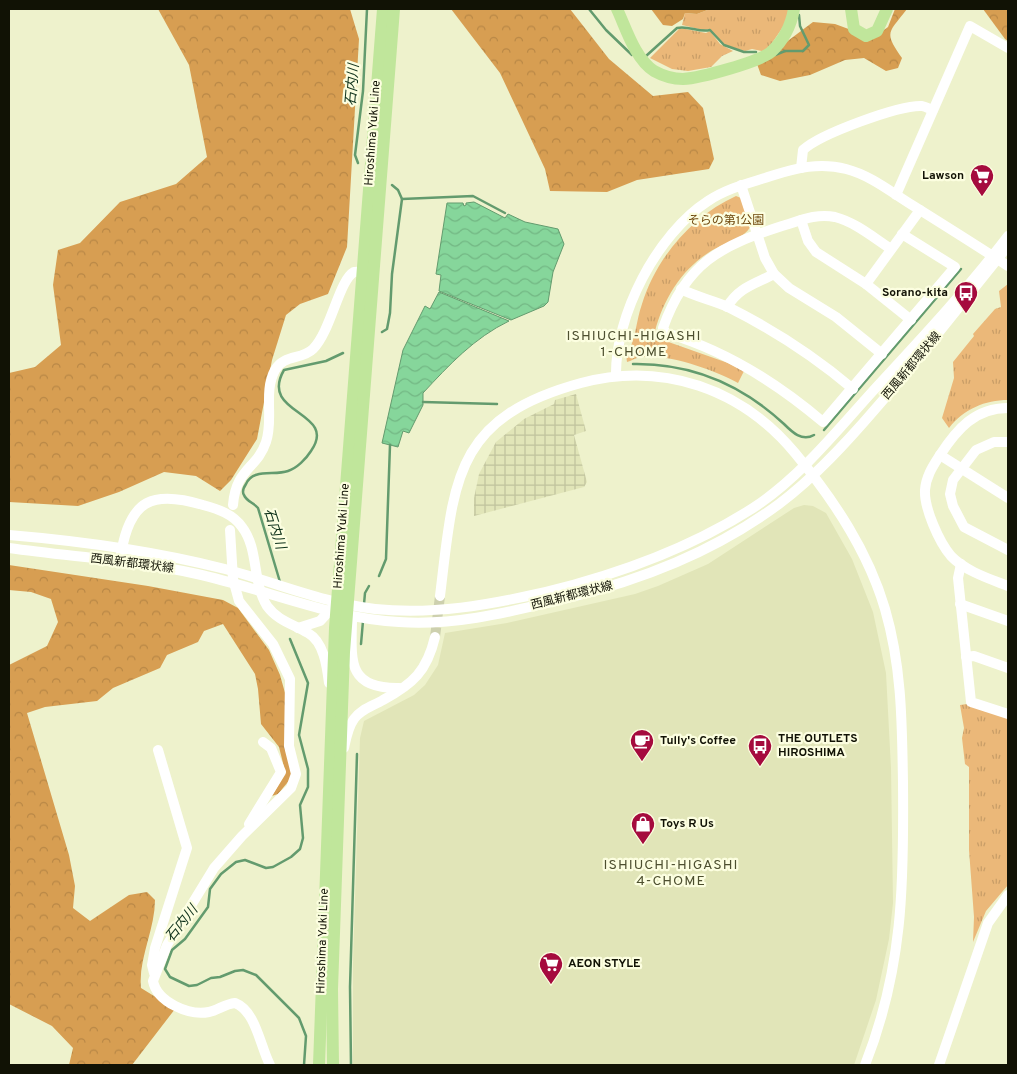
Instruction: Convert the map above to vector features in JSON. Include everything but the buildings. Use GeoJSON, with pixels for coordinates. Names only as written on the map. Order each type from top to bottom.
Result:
{"type":"FeatureCollection","features":[{"type":"Feature","properties":{"kind":"main road","name":"Hiroshima Yuki Line"},"geometry":{"type":"LineString","coordinates":[[333,1065],[332,989],[340,764],[383,9]]}},
{"type":"Feature","properties":{"kind":"main road","name":"Hiroshima Yuki Line"},"geometry":{"type":"LineString","coordinates":[[319,1065],[331,701],[337,599],[394,9]]}},
{"type":"Feature","properties":{"kind":"main road"},"geometry":{"type":"LineString","coordinates":[[617,9],[646,65],[660,74],[681,79],[705,75],[765,56],[786,33],[794,9]]}},
{"type":"Feature","properties":{"kind":"main road"},"geometry":{"type":"LineString","coordinates":[[851,9],[854,29],[866,36],[877,31],[887,9]]}},
{"type":"Feature","properties":{"kind":"street"},"geometry":{"type":"LineString","coordinates":[[896,195],[970,26],[1008,48]]}},
{"type":"Feature","properties":{"kind":"street"},"geometry":{"type":"LineString","coordinates":[[801,168],[804,150],[825,137],[883,114],[923,106],[933,110]]}},
{"type":"Feature","properties":{"kind":"street"},"geometry":{"type":"LineString","coordinates":[[616,376],[616,362],[628,313],[639,282],[650,264],[693,213],[720,194],[741,185],[801,168],[822,166],[846,169],[865,176],[1008,266]]}},
{"type":"Feature","properties":{"kind":"street"},"geometry":{"type":"LineString","coordinates":[[741,185],[765,258],[774,274],[789,288],[836,317],[882,354]]}},
{"type":"Feature","properties":{"kind":"street"},"geometry":{"type":"LineString","coordinates":[[866,284],[920,210]]}},
{"type":"Feature","properties":{"kind":"street"},"geometry":{"type":"LineString","coordinates":[[891,249],[840,219],[819,216],[757,234],[735,242],[718,252],[696,270],[681,289],[663,328],[666,333],[714,351],[770,381],[823,422],[954,267],[902,234]]}},
{"type":"Feature","properties":{"kind":"street"},"geometry":{"type":"LineString","coordinates":[[801,220],[808,241],[816,252],[866,284],[911,320]]}},
{"type":"Feature","properties":{"kind":"street","name":"西風新都環状線"},"geometry":{"type":"LineString","coordinates":[[9,548],[145,564],[223,580],[340,614],[371,620],[427,623],[466,620],[594,591],[670,566],[731,535],[778,505],[854,433],[910,370],[995,257],[1008,236]]}},
{"type":"Feature","properties":{"kind":"street","name":"西風新都環状線"},"geometry":{"type":"LineString","coordinates":[[9,535],[77,541],[122,549],[224,569],[326,599],[372,608],[424,612],[472,608],[626,570],[725,526],[784,485],[805,465],[995,257],[1008,246]]}},
{"type":"Feature","properties":{"kind":"street"},"geometry":{"type":"LineString","coordinates":[[233,505],[236,483],[262,450],[266,441],[270,421],[270,381],[276,369],[282,361],[306,354],[314,348],[324,336],[351,272],[368,271]]}},
{"type":"Feature","properties":{"kind":"street"},"geometry":{"type":"LineString","coordinates":[[727,307],[734,296],[745,287],[774,274]]}},
{"type":"Feature","properties":{"kind":"street"},"geometry":{"type":"LineString","coordinates":[[681,289],[727,307],[799,346],[852,389]]}},
{"type":"Feature","properties":{"kind":"street"},"geometry":{"type":"LineString","coordinates":[[440,596],[455,492],[467,460],[483,436],[504,416],[538,397],[582,383],[616,376],[667,377],[697,384],[722,394],[763,420],[805,465],[842,515],[874,579],[893,639],[901,695],[904,876],[901,920],[890,987],[865,1065]]}},
{"type":"Feature","properties":{"kind":"street"},"geometry":{"type":"LineString","coordinates":[[1008,408],[990,410],[969,420],[956,432],[929,475],[926,500],[929,515],[952,556],[961,564],[1008,586]]}},
{"type":"Feature","properties":{"kind":"street"},"geometry":{"type":"LineString","coordinates":[[1008,442],[994,442],[979,447],[951,485],[950,494],[962,524],[966,529],[1008,550]]}},
{"type":"Feature","properties":{"kind":"street"},"geometry":{"type":"LineString","coordinates":[[940,455],[1008,498]]}},
{"type":"Feature","properties":{"kind":"street"},"geometry":{"type":"LineString","coordinates":[[120,562],[122,549],[133,515],[144,504],[172,497],[221,511],[237,521],[247,536],[258,584],[266,605],[282,620],[310,634],[324,655],[331,701]]}},
{"type":"Feature","properties":{"kind":"street"},"geometry":{"type":"LineString","coordinates":[[154,974],[167,945],[214,868],[242,836],[291,788],[296,774],[289,746],[290,680],[273,644],[239,601],[233,580],[230,530]]}},
{"type":"Feature","properties":{"kind":"street"},"geometry":{"type":"LineString","coordinates":[[350,564],[353,600],[351,651],[354,668],[359,677],[371,685],[382,688],[400,688]]}},
{"type":"Feature","properties":{"kind":"street"},"geometry":{"type":"LineString","coordinates":[[961,564],[958,572],[960,604],[971,702],[1008,714]]}},
{"type":"Feature","properties":{"kind":"street"},"geometry":{"type":"LineString","coordinates":[[298,628],[320,621],[337,599]]}},
{"type":"Feature","properties":{"kind":"street"},"geometry":{"type":"LineString","coordinates":[[960,604],[1008,621]]}},
{"type":"Feature","properties":{"kind":"street"},"geometry":{"type":"LineString","coordinates":[[340,764],[353,720],[364,710],[384,700],[413,681],[424,668],[435,637]]}},
{"type":"Feature","properties":{"kind":"street"},"geometry":{"type":"LineString","coordinates":[[966,657],[974,656],[1008,668]]}},
{"type":"Feature","properties":{"kind":"street"},"geometry":{"type":"LineString","coordinates":[[242,836],[281,772],[271,748],[263,742]]}},
{"type":"Feature","properties":{"kind":"street"},"geometry":{"type":"LineString","coordinates":[[158,750],[188,848],[154,948],[152,965],[154,988],[159,995],[191,1012],[212,1012],[235,1003],[242,1005],[251,1018],[270,1065]]}},
{"type":"Feature","properties":{"kind":"street"},"geometry":{"type":"LineString","coordinates":[[939,1065],[983,934],[994,912],[1008,895]]}},
{"type":"Feature","properties":{"kind":"shaded area"},"geometry":{"type":"Polygon","coordinates":[[[576,394],[586,431],[574,435],[587,482],[584,487],[474,516],[474,498],[479,474],[496,442],[524,419],[554,404],[555,400],[576,394]]]}},
{"type":"Feature","properties":{"kind":"shaded area","name":"THE OUTLETS HIROSHIMA"},"geometry":{"type":"Polygon","coordinates":[[[804,505],[813,506],[826,513],[852,559],[873,612],[886,673],[891,768],[893,903],[889,939],[876,1000],[854,1065],[353,1065],[353,963],[360,738],[364,721],[414,695],[425,685],[438,665],[445,633],[507,623],[635,594],[658,586],[708,564],[794,508],[804,505]]]}},
{"type":"Feature","properties":{"kind":"green space"},"geometry":{"type":"Polygon","coordinates":[[[158,9],[350,9],[359,39],[347,247],[328,294],[300,304],[286,315],[272,360],[257,439],[231,480],[220,491],[196,476],[164,472],[119,492],[78,506],[9,502],[9,373],[35,367],[61,345],[53,285],[58,250],[80,243],[120,202],[176,184],[207,157],[189,65],[158,9]]]}},
{"type":"Feature","properties":{"kind":"green space"},"geometry":{"type":"Polygon","coordinates":[[[451,9],[570,9],[609,59],[653,96],[688,92],[703,108],[714,159],[709,169],[637,180],[607,192],[550,191],[545,169],[500,73],[451,9]]]}},
{"type":"Feature","properties":{"kind":"green space"},"geometry":{"type":"Polygon","coordinates":[[[651,9],[710,9],[697,14],[685,13],[683,19],[672,26],[663,25],[651,9]]]}},
{"type":"Feature","properties":{"kind":"green space"},"geometry":{"type":"Polygon","coordinates":[[[710,9],[790,9],[787,21],[766,52],[752,49],[745,51],[724,45],[710,29],[703,30],[682,25],[685,13],[697,14],[710,9]]]}},
{"type":"Feature","properties":{"kind":"green space"},"geometry":{"type":"Polygon","coordinates":[[[895,9],[907,9],[892,28],[890,37],[902,58],[898,68],[886,71],[864,58],[845,60],[810,75],[780,81],[761,75],[757,64],[813,22],[835,24],[873,38],[888,27],[895,9]]]}},
{"type":"Feature","properties":{"kind":"green space"},"geometry":{"type":"Polygon","coordinates":[[[983,9],[1008,9],[1008,41],[1005,39],[983,9]]]}},
{"type":"Feature","properties":{"kind":"green space"},"geometry":{"type":"Polygon","coordinates":[[[680,28],[706,33],[710,31],[720,44],[733,51],[722,56],[711,67],[688,71],[672,69],[650,58],[680,28]]]}},
{"type":"Feature","properties":{"kind":"green space","name":"そらの第1公園"},"geometry":{"type":"Polygon","coordinates":[[[736,196],[741,198],[750,227],[738,238],[716,248],[691,266],[669,296],[655,331],[660,339],[728,363],[744,371],[738,383],[704,368],[677,360],[652,356],[641,357],[627,362],[626,355],[634,337],[640,310],[648,287],[666,255],[678,240],[705,215],[720,204],[736,196]]]}},
{"type":"Feature","properties":{"kind":"green space"},"geometry":{"type":"Polygon","coordinates":[[[1008,284],[1008,400],[999,400],[976,407],[961,416],[949,428],[942,418],[954,378],[953,362],[974,336],[973,334],[995,309],[1001,307],[999,291],[1008,284]]]}},
{"type":"Feature","properties":{"kind":"green space"},"geometry":{"type":"Polygon","coordinates":[[[9,565],[148,586],[223,600],[238,608],[269,650],[280,675],[287,700],[292,777],[278,794],[272,796],[283,777],[284,767],[279,747],[261,724],[255,674],[223,624],[204,631],[198,642],[167,655],[160,668],[113,688],[97,701],[45,707],[27,713],[69,855],[75,886],[73,908],[90,921],[129,895],[147,892],[155,900],[142,966],[141,988],[175,1009],[132,1065],[69,1065],[73,1048],[52,1026],[9,1004],[9,665],[47,646],[58,622],[51,599],[31,592],[9,590],[9,565]]]}},
{"type":"Feature","properties":{"kind":"green space"},"geometry":{"type":"Polygon","coordinates":[[[967,704],[1008,717],[1008,885],[986,911],[973,942],[974,917],[969,850],[969,767],[965,764],[962,738],[964,728],[960,705],[967,704]]]}},
{"type":"Feature","properties":{"kind":"water"},"geometry":{"type":"Polygon","coordinates":[[[474,202],[505,218],[508,214],[525,222],[558,229],[564,244],[553,272],[548,302],[544,306],[511,320],[439,291],[441,275],[436,274],[447,203],[463,203],[464,206],[466,203],[474,202]]]}},
{"type":"Feature","properties":{"kind":"water"},"geometry":{"type":"Polygon","coordinates":[[[439,292],[509,321],[484,335],[473,344],[452,362],[423,393],[423,405],[409,433],[403,431],[398,447],[382,443],[403,350],[425,306],[430,309],[439,292]]]}},
{"type":"Feature","properties":{"kind":"waterway","name":"石内川"},"geometry":{"type":"LineString","coordinates":[[358,163],[355,155],[363,91],[367,9]]}},
{"type":"Feature","properties":{"kind":"waterway"},"geometry":{"type":"LineString","coordinates":[[589,9],[606,30],[632,55]]}},
{"type":"Feature","properties":{"kind":"waterway"},"geometry":{"type":"LineString","coordinates":[[775,55],[785,51],[803,51],[809,45],[800,26],[799,15]]}},
{"type":"Feature","properties":{"kind":"waterway"},"geometry":{"type":"LineString","coordinates":[[646,56],[677,28],[681,27],[702,31],[710,30],[724,45],[744,52],[756,52]]}},
{"type":"Feature","properties":{"kind":"waterway","name":"石内川"},"geometry":{"type":"LineString","coordinates":[[382,332],[387,329],[390,313],[392,274],[402,199],[398,190],[392,185]]}},
{"type":"Feature","properties":{"kind":"waterway"},"geometry":{"type":"LineString","coordinates":[[402,199],[473,196],[505,213]]}},
{"type":"Feature","properties":{"kind":"waterway"},"geometry":{"type":"LineString","coordinates":[[824,430],[961,269]]}},
{"type":"Feature","properties":{"kind":"waterway","name":"石内川"},"geometry":{"type":"LineString","coordinates":[[280,582],[258,508],[245,497],[243,490],[249,479],[254,476],[291,470],[309,454],[317,438],[315,428],[308,420],[288,405],[281,396],[279,385],[284,370],[326,361],[343,353]]}},
{"type":"Feature","properties":{"kind":"waterway"},"geometry":{"type":"LineString","coordinates":[[633,364],[675,367],[714,379],[751,398],[801,437],[814,435]]}},
{"type":"Feature","properties":{"kind":"waterway"},"geometry":{"type":"LineString","coordinates":[[423,402],[497,404]]}},
{"type":"Feature","properties":{"kind":"waterway"},"geometry":{"type":"LineString","coordinates":[[379,576],[386,559],[390,445]]}},
{"type":"Feature","properties":{"kind":"waterway"},"geometry":{"type":"LineString","coordinates":[[364,604],[365,593],[369,586]]}},
{"type":"Feature","properties":{"kind":"waterway"},"geometry":{"type":"LineString","coordinates":[[361,644],[363,621]]}},
{"type":"Feature","properties":{"kind":"waterway","name":"石内川"},"geometry":{"type":"LineString","coordinates":[[290,639],[308,683],[299,735],[308,769],[308,787],[300,805],[303,838],[300,849],[291,857],[273,867],[266,868],[245,860],[236,862],[221,874],[210,889],[208,907],[185,939],[172,950],[165,969],[170,977],[189,986],[197,985],[211,978],[220,977],[235,971],[243,970],[256,975],[299,1018],[306,1036],[304,1065]]}},
{"type":"Feature","properties":{"kind":"waterway"},"geometry":{"type":"LineString","coordinates":[[351,1065],[350,987],[357,754]]}},
{"type":"Feature","properties":{"kind":"tunnel"},"geometry":{"type":"LineString","coordinates":[[435,637],[440,596]]}},
{"type":"Feature","properties":{"kind":"place","name":"Lawson"},"geometry":{"type":"Point","coordinates":[982,197]}},
{"type":"Feature","properties":{"kind":"place","name":"Sorano-kita"},"geometry":{"type":"Point","coordinates":[966,314]}},
{"type":"Feature","properties":{"kind":"place","name":"Tully's Coffee"},"geometry":{"type":"Point","coordinates":[642,762]}},
{"type":"Feature","properties":{"kind":"place","name":"THE OUTLETS HIROSHIMA"},"geometry":{"type":"Point","coordinates":[760,767]}},
{"type":"Feature","properties":{"kind":"place","name":"Toys R Us"},"geometry":{"type":"Point","coordinates":[643,845]}},
{"type":"Feature","properties":{"kind":"place","name":"AEON STYLE"},"geometry":{"type":"Point","coordinates":[551,985]}},
{"type":"Feature","properties":{"kind":"district","name":"ISHIUCHI-HIGASHI 1-CHOME"},"geometry":{"type":"Point","coordinates":[634,344]}},
{"type":"Feature","properties":{"kind":"district","name":"ISHIUCHI-HIGASHI 4-CHOME"},"geometry":{"type":"Point","coordinates":[671,874]}}]}
